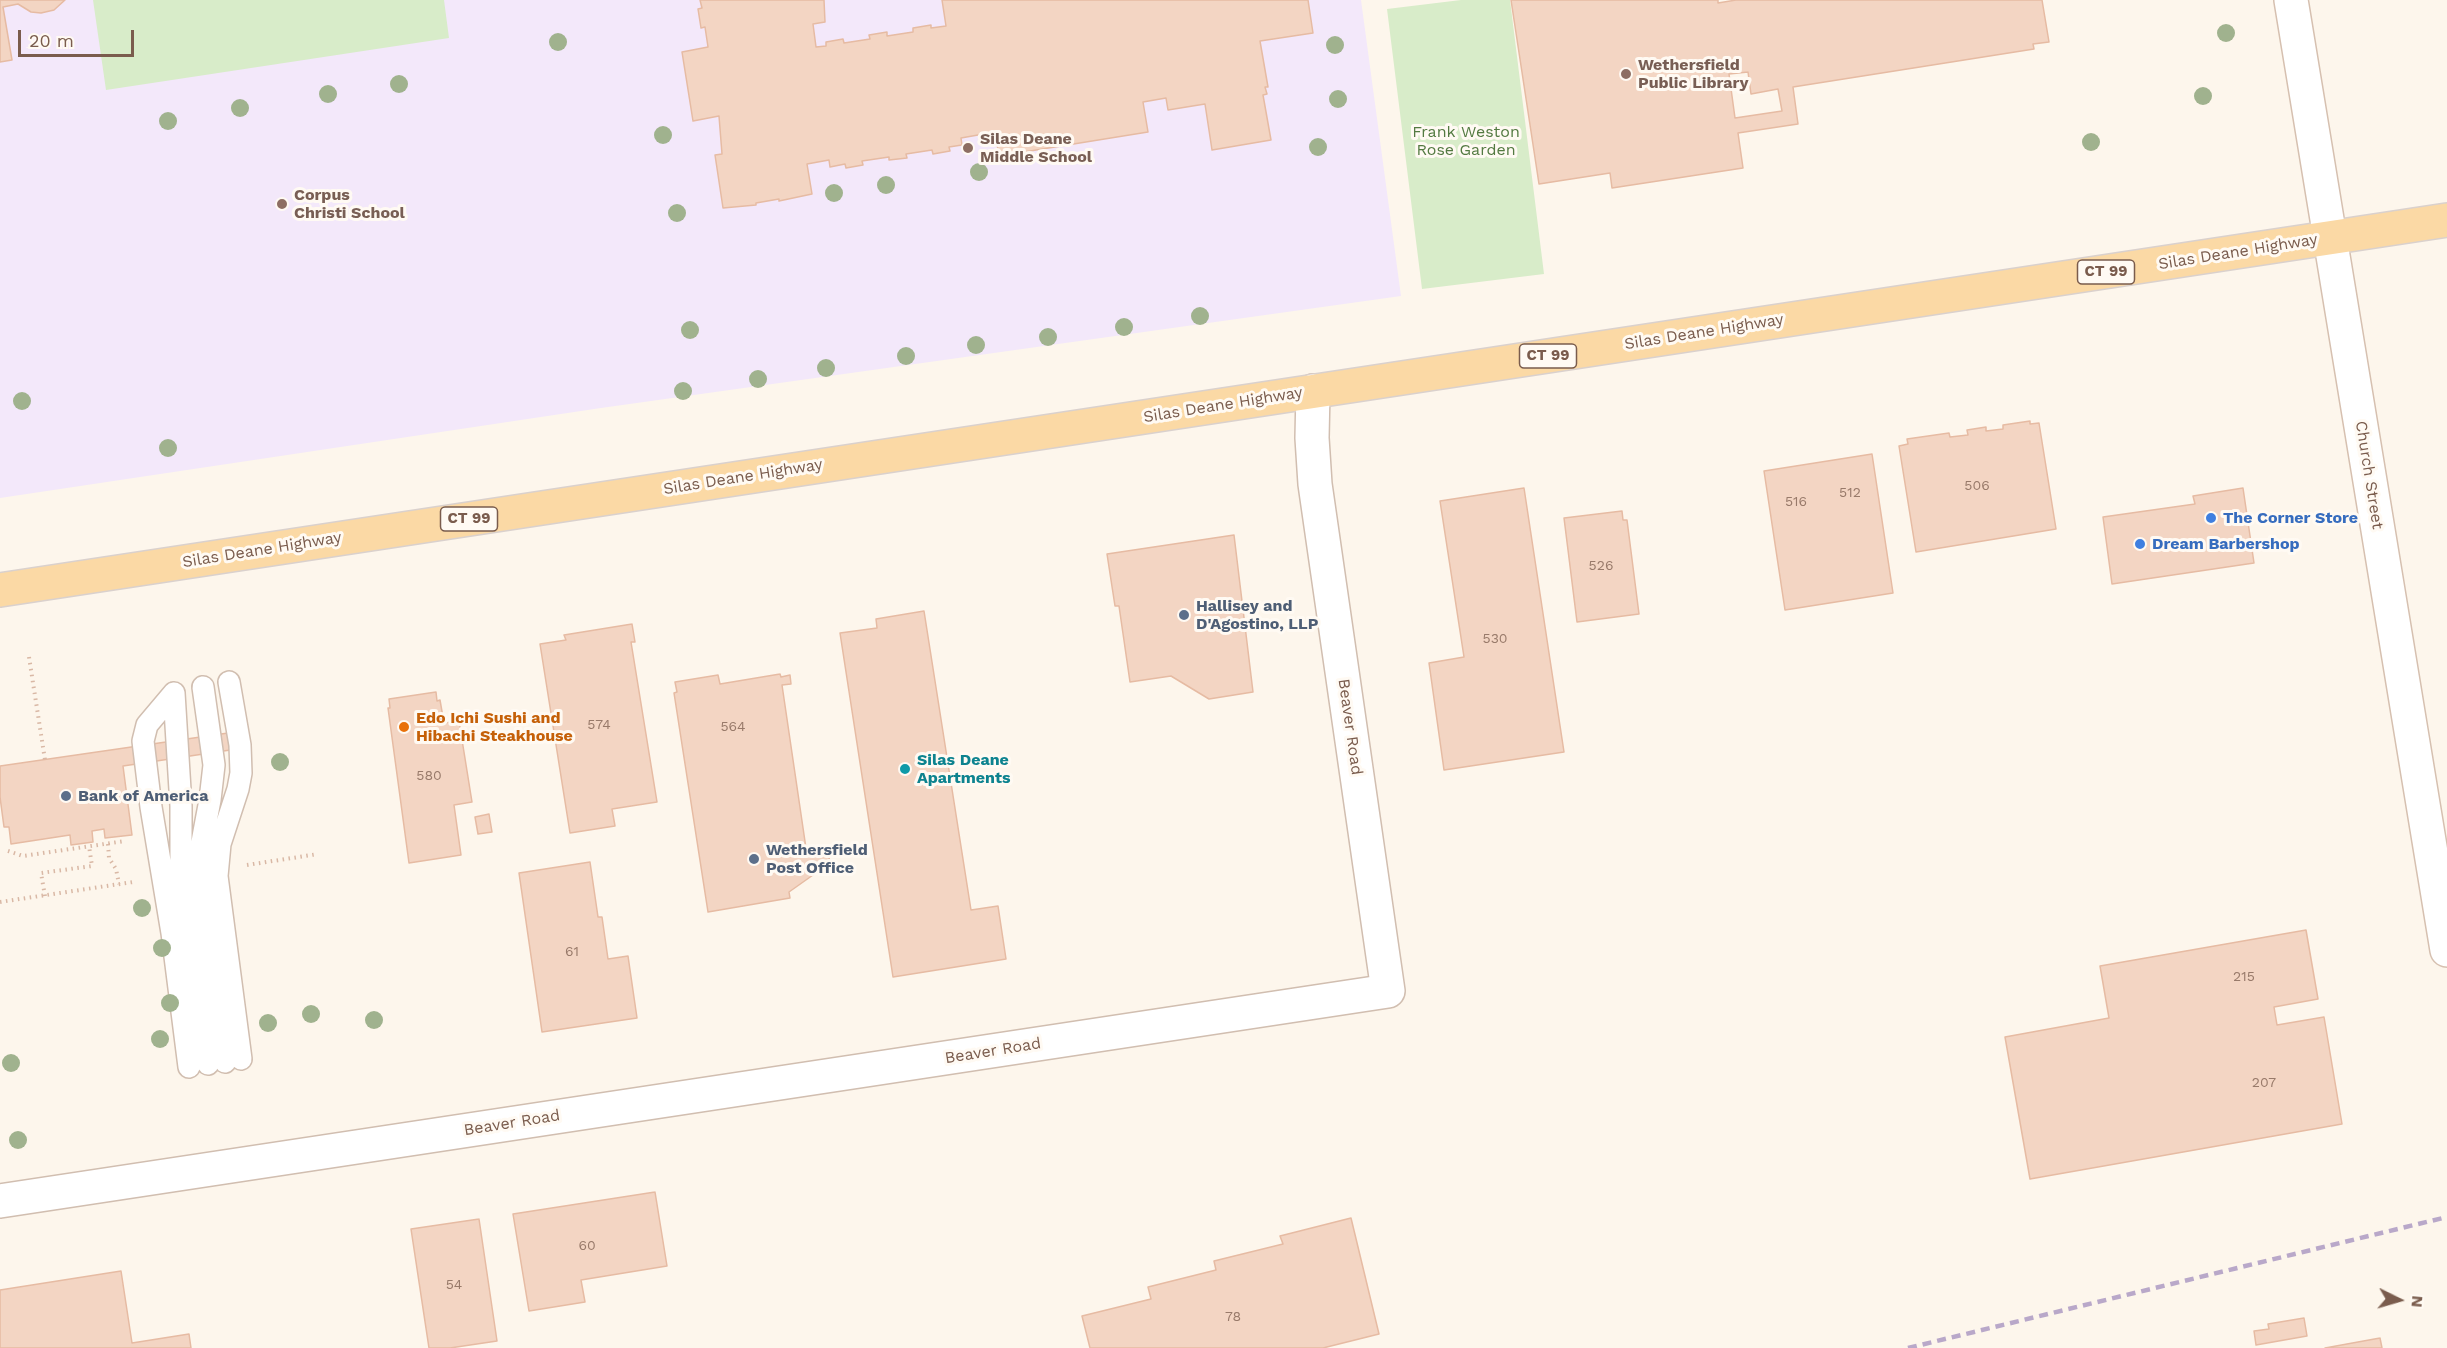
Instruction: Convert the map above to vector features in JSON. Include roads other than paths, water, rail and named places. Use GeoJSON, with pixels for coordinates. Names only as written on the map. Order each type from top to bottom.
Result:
{"type":"FeatureCollection","features":[{"type":"Feature","properties":{"kind":"main road","name":"Silas Deane Highway"},"geometry":{"type":"LineString","coordinates":[[0,590],[2447,220]]}},
{"type":"Feature","properties":{"kind":"street","name":"Church Street"},"geometry":{"type":"LineString","coordinates":[[2291,0],[2447,950]]}},
{"type":"Feature","properties":{"kind":"street","name":"Beaver Road"},"geometry":{"type":"LineString","coordinates":[[0,1201],[1388,991],[1315,484],[1312,438],[1313,391]]}},
{"type":"Feature","properties":{"kind":"lane"},"geometry":{"type":"LineString","coordinates":[[216,1063],[217,876],[220,844],[241,774],[240,745],[229,682]]}},
{"type":"Feature","properties":{"kind":"lane"},"geometry":{"type":"LineString","coordinates":[[203,687],[214,765],[199,858],[198,882],[216,1063]]}},
{"type":"Feature","properties":{"kind":"lane"},"geometry":{"type":"LineString","coordinates":[[174,693],[178,747],[181,876],[216,1063],[156,837],[146,773],[144,732],[153,716],[174,693]]}},
{"type":"Feature","properties":{"kind":"railway"},"geometry":{"type":"LineString","coordinates":[[1908,1348],[2447,1217]]}},
{"type":"Feature","properties":{"kind":"place","name":"Wethersfield Public Library"},"geometry":{"type":"Point","coordinates":[1626,74]}},
{"type":"Feature","properties":{"kind":"place","name":"Silas Deane Middle School"},"geometry":{"type":"Point","coordinates":[968,148]}},
{"type":"Feature","properties":{"kind":"place","name":"Corpus Christi School"},"geometry":{"type":"Point","coordinates":[282,204]}},
{"type":"Feature","properties":{"kind":"place","name":"The Corner Store"},"geometry":{"type":"Point","coordinates":[2211,518]}},
{"type":"Feature","properties":{"kind":"place","name":"Dream Barbershop"},"geometry":{"type":"Point","coordinates":[2140,544]}},
{"type":"Feature","properties":{"kind":"place","name":"Hallisey and D'Agostino, LLP"},"geometry":{"type":"Point","coordinates":[1184,615]}},
{"type":"Feature","properties":{"kind":"place","name":"Edo Ichi Sushi and Hibachi Steakhouse"},"geometry":{"type":"Point","coordinates":[404,727]}},
{"type":"Feature","properties":{"kind":"place","name":"Silas Deane Apartments"},"geometry":{"type":"Point","coordinates":[905,769]}},
{"type":"Feature","properties":{"kind":"place","name":"Bank of America"},"geometry":{"type":"Point","coordinates":[66,796]}},
{"type":"Feature","properties":{"kind":"place","name":"Wethersfield Post Office"},"geometry":{"type":"Point","coordinates":[754,859]}},
{"type":"Feature","properties":{"kind":"park label","name":"Frank Weston Rose Garden"},"geometry":{"type":"Point","coordinates":[1466,141]}}]}
